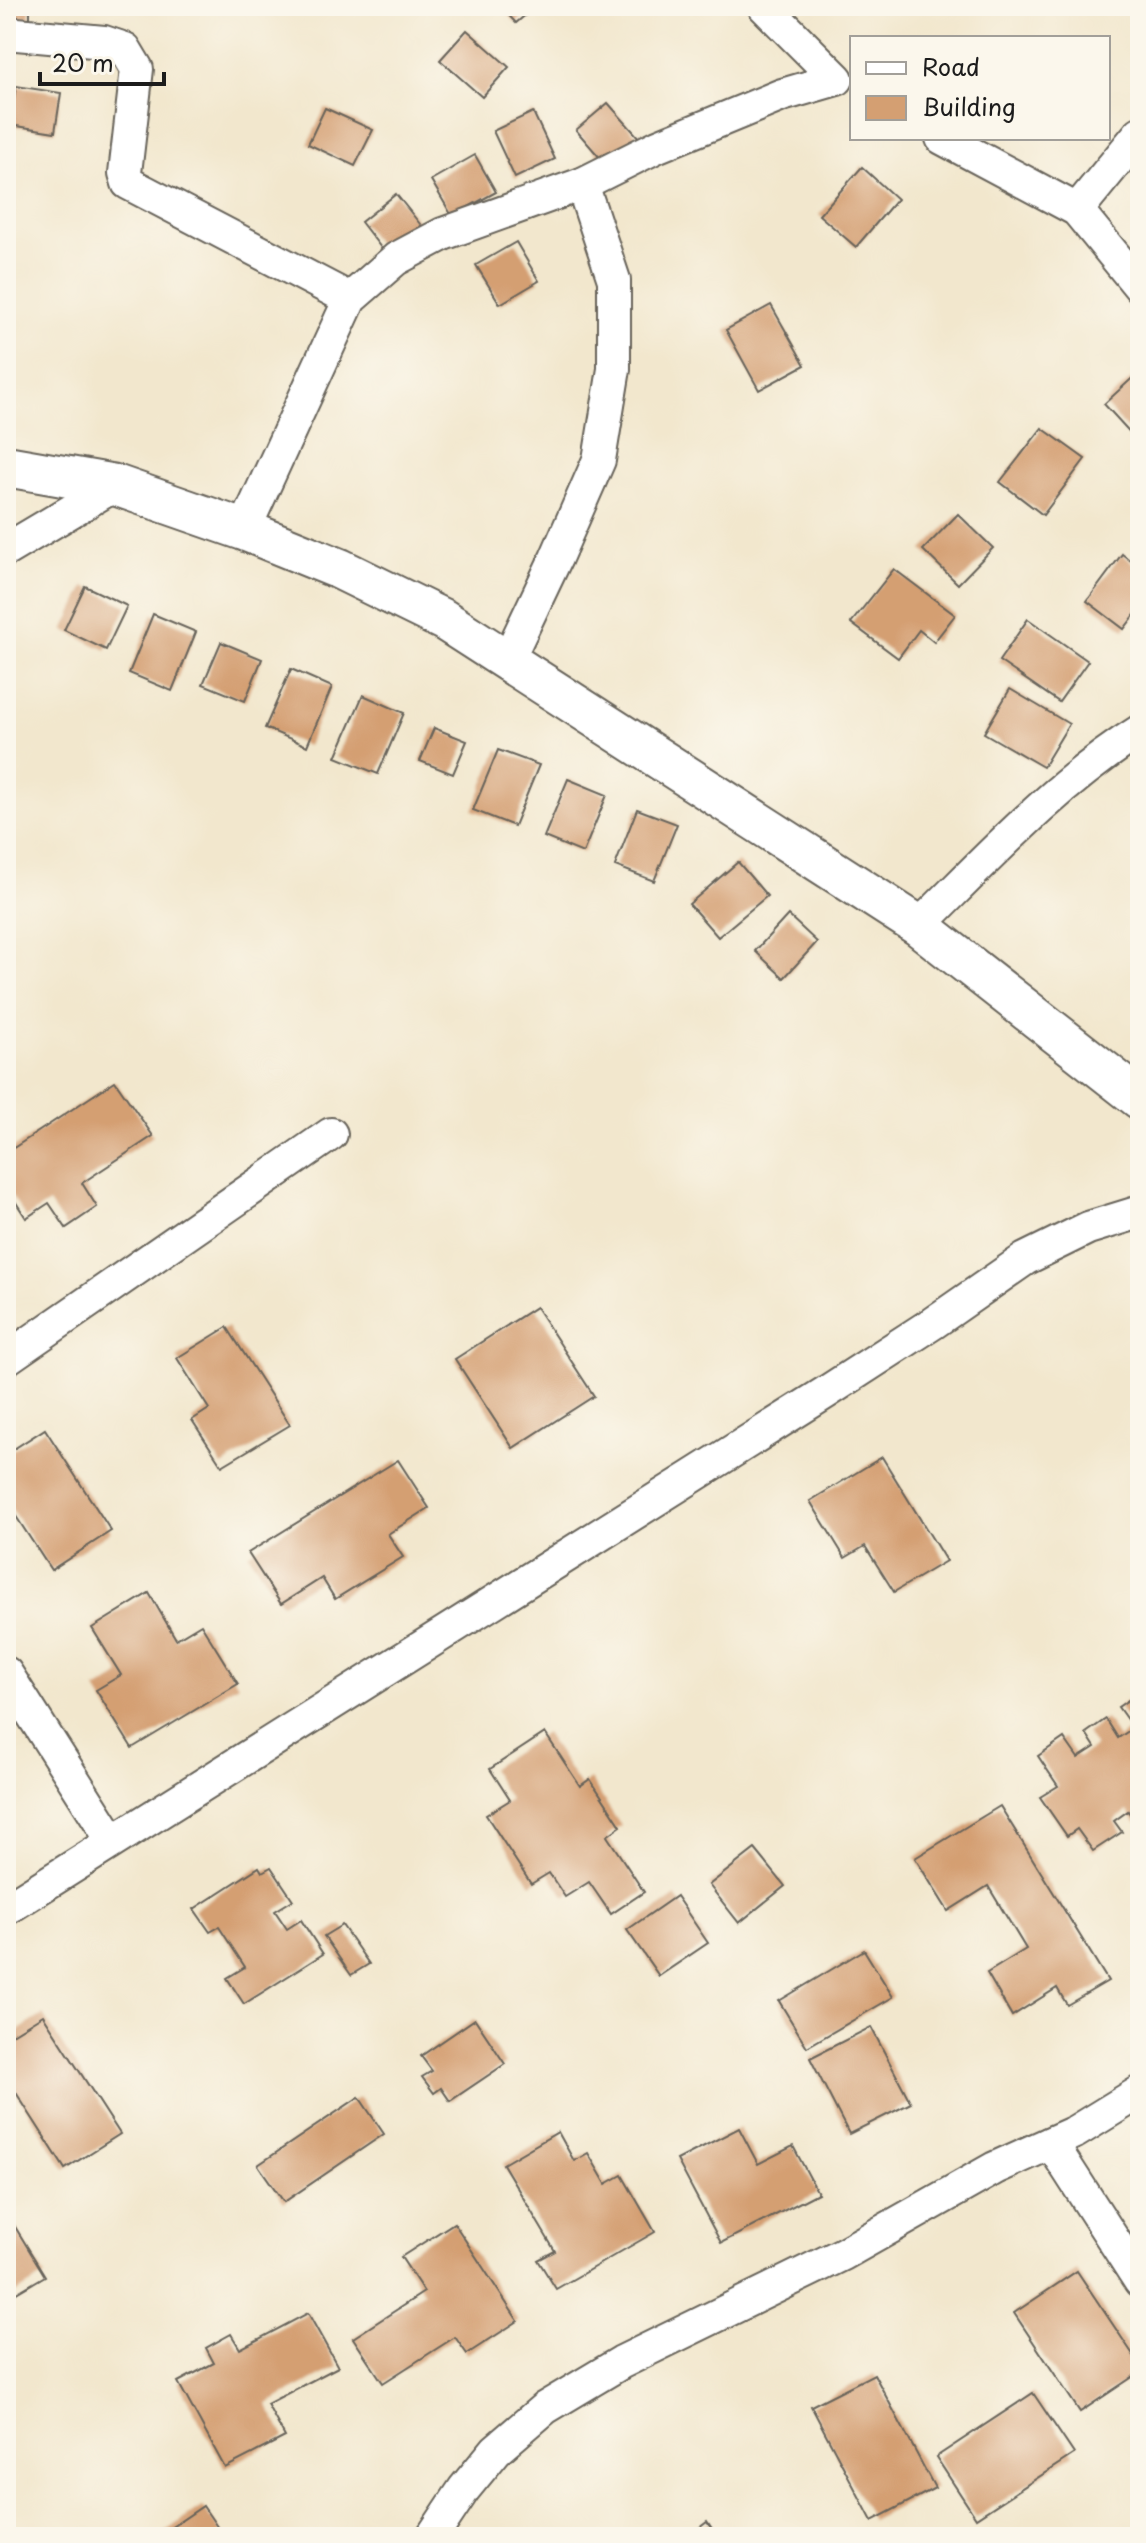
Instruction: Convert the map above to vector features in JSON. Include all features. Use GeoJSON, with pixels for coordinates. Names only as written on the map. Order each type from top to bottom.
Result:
{"type":"FeatureCollection","features":[{"type":"Feature","properties":{"kind":"street"},"geometry":{"type":"LineString","coordinates":[[764,6],[844,83]]}},
{"type":"Feature","properties":{"kind":"street"},"geometry":{"type":"LineString","coordinates":[[6,33],[104,42],[125,49],[137,69],[125,173],[128,183],[350,299]]}},
{"type":"Feature","properties":{"kind":"street"},"geometry":{"type":"LineString","coordinates":[[244,530],[350,299],[396,259],[443,234],[582,184],[658,146],[782,95],[844,83]]}},
{"type":"Feature","properties":{"kind":"street"},"geometry":{"type":"LineString","coordinates":[[1077,210],[1140,133]]}},
{"type":"Feature","properties":{"kind":"street"},"geometry":{"type":"LineString","coordinates":[[946,140],[1077,210],[1140,287]]}},
{"type":"Feature","properties":{"kind":"street"},"geometry":{"type":"LineString","coordinates":[[508,659],[599,460],[614,369],[614,280],[582,184]]}},
{"type":"Feature","properties":{"kind":"street"},"geometry":{"type":"LineString","coordinates":[[6,466],[115,485],[244,530],[340,569],[444,620],[919,926],[1140,1099]]}},
{"type":"Feature","properties":{"kind":"street"},"geometry":{"type":"LineString","coordinates":[[6,550],[115,485]]}},
{"type":"Feature","properties":{"kind":"street"},"geometry":{"type":"LineString","coordinates":[[919,926],[1018,828],[1116,746],[1140,731]]}},
{"type":"Feature","properties":{"kind":"street"},"geometry":{"type":"LineString","coordinates":[[6,1359],[331,1134]]}},
{"type":"Feature","properties":{"kind":"street"},"geometry":{"type":"LineString","coordinates":[[6,1909],[825,1393],[1025,1259],[1088,1228],[1140,1212]]}},
{"type":"Feature","properties":{"kind":"street"},"geometry":{"type":"LineString","coordinates":[[6,1673],[112,1840]]}},
{"type":"Feature","properties":{"kind":"street"},"geometry":{"type":"LineString","coordinates":[[432,2537],[464,2489],[496,2450],[545,2408],[622,2362],[843,2254],[995,2168],[1075,2132],[1140,2092]]}},
{"type":"Feature","properties":{"kind":"street"},"geometry":{"type":"LineString","coordinates":[[1051,2143],[1140,2281]]}},
{"type":"Feature","properties":{"kind":"building"},"geometry":{"type":"Polygon","coordinates":[[[6,6],[30,6],[30,18],[6,18],[6,6]]]}},
{"type":"Feature","properties":{"kind":"building"},"geometry":{"type":"Polygon","coordinates":[[[500,6],[536,6],[516,23],[500,6]]]}},
{"type":"Feature","properties":{"kind":"building"},"geometry":{"type":"Polygon","coordinates":[[[467,30],[509,67],[482,97],[440,60],[467,30]]]}},
{"type":"Feature","properties":{"kind":"building"},"geometry":{"type":"Polygon","coordinates":[[[16,86],[61,93],[55,132],[10,125],[16,86]]]}},
{"type":"Feature","properties":{"kind":"building"},"geometry":{"type":"Polygon","coordinates":[[[608,103],[640,139],[608,167],[576,130],[608,103]]]}},
{"type":"Feature","properties":{"kind":"building"},"geometry":{"type":"Polygon","coordinates":[[[325,108],[373,130],[355,166],[308,144],[325,108]]]}},
{"type":"Feature","properties":{"kind":"building"},"geometry":{"type":"Polygon","coordinates":[[[533,112],[555,159],[515,178],[493,131],[533,112]]]}},
{"type":"Feature","properties":{"kind":"building"},"geometry":{"type":"Polygon","coordinates":[[[475,155],[496,192],[452,216],[431,180],[475,155]]]}},
{"type":"Feature","properties":{"kind":"building"},"geometry":{"type":"Polygon","coordinates":[[[862,167],[897,199],[856,247],[819,215],[862,167]]]}},
{"type":"Feature","properties":{"kind":"building"},"geometry":{"type":"Polygon","coordinates":[[[396,194],[428,234],[392,262],[361,222],[396,194]]]}},
{"type":"Feature","properties":{"kind":"building"},"geometry":{"type":"Polygon","coordinates":[[[516,242],[539,281],[500,304],[476,265],[516,242]]]}},
{"type":"Feature","properties":{"kind":"building"},"geometry":{"type":"Polygon","coordinates":[[[771,305],[805,365],[759,390],[726,330],[771,305]]]}},
{"type":"Feature","properties":{"kind":"building"},"geometry":{"type":"Polygon","coordinates":[[[1140,371],[1140,435],[1136,439],[1104,404],[1140,371]]]}},
{"type":"Feature","properties":{"kind":"building"},"geometry":{"type":"Polygon","coordinates":[[[1042,428],[1085,459],[1043,515],[1000,482],[1042,428]]]}},
{"type":"Feature","properties":{"kind":"building"},"geometry":{"type":"Polygon","coordinates":[[[958,514],[993,548],[958,584],[923,550],[958,514]]]}},
{"type":"Feature","properties":{"kind":"building"},"geometry":{"type":"Polygon","coordinates":[[[1122,554],[1140,568],[1140,608],[1124,629],[1087,601],[1122,554]]]}},
{"type":"Feature","properties":{"kind":"building"},"geometry":{"type":"Polygon","coordinates":[[[894,569],[955,615],[934,642],[919,630],[898,658],[851,623],[894,569]]]}},
{"type":"Feature","properties":{"kind":"building"},"geometry":{"type":"Polygon","coordinates":[[[85,586],[127,606],[106,650],[64,630],[85,586]]]}},
{"type":"Feature","properties":{"kind":"building"},"geometry":{"type":"Polygon","coordinates":[[[153,614],[196,632],[172,691],[129,673],[153,614]]]}},
{"type":"Feature","properties":{"kind":"building"},"geometry":{"type":"Polygon","coordinates":[[[1028,619],[1088,661],[1059,702],[999,661],[1028,619]]]}},
{"type":"Feature","properties":{"kind":"building"},"geometry":{"type":"Polygon","coordinates":[[[221,642],[262,659],[245,701],[203,684],[221,642]]]}},
{"type":"Feature","properties":{"kind":"building"},"geometry":{"type":"Polygon","coordinates":[[[291,669],[332,687],[307,746],[265,728],[291,669]]]}},
{"type":"Feature","properties":{"kind":"building"},"geometry":{"type":"Polygon","coordinates":[[[1010,689],[1069,724],[1043,767],[984,733],[1010,689]]]}},
{"type":"Feature","properties":{"kind":"building"},"geometry":{"type":"Polygon","coordinates":[[[363,695],[404,713],[378,774],[336,757],[363,695]]]}},
{"type":"Feature","properties":{"kind":"building"},"geometry":{"type":"Polygon","coordinates":[[[434,728],[467,741],[453,774],[420,761],[434,728]]]}},
{"type":"Feature","properties":{"kind":"building"},"geometry":{"type":"Polygon","coordinates":[[[498,750],[539,765],[514,826],[473,810],[498,750]]]}},
{"type":"Feature","properties":{"kind":"building"},"geometry":{"type":"Polygon","coordinates":[[[568,779],[607,795],[583,853],[544,837],[568,779]]]}},
{"type":"Feature","properties":{"kind":"building"},"geometry":{"type":"Polygon","coordinates":[[[637,809],[677,824],[654,881],[615,866],[637,809]]]}},
{"type":"Feature","properties":{"kind":"building"},"geometry":{"type":"Polygon","coordinates":[[[738,862],[767,896],[718,937],[689,904],[738,862]]]}},
{"type":"Feature","properties":{"kind":"building"},"geometry":{"type":"Polygon","coordinates":[[[788,915],[817,942],[784,978],[755,951],[788,915]]]}},
{"type":"Feature","properties":{"kind":"building"},"geometry":{"type":"Polygon","coordinates":[[[115,1081],[153,1136],[82,1183],[97,1207],[66,1228],[49,1203],[26,1218],[6,1187],[6,1153],[115,1081]]]}},
{"type":"Feature","properties":{"kind":"building"},"geometry":{"type":"Polygon","coordinates":[[[536,1307],[594,1396],[513,1448],[455,1359],[536,1307]]]}},
{"type":"Feature","properties":{"kind":"building"},"geometry":{"type":"Polygon","coordinates":[[[227,1327],[290,1425],[222,1466],[192,1420],[209,1409],[177,1358],[227,1327]]]}},
{"type":"Feature","properties":{"kind":"building"},"geometry":{"type":"Polygon","coordinates":[[[45,1429],[111,1531],[51,1570],[6,1501],[6,1454],[45,1429]]]}},
{"type":"Feature","properties":{"kind":"building"},"geometry":{"type":"Polygon","coordinates":[[[882,1457],[946,1561],[894,1592],[865,1546],[845,1558],[810,1501],[882,1457]]]}},
{"type":"Feature","properties":{"kind":"building"},"geometry":{"type":"Polygon","coordinates":[[[398,1460],[429,1508],[388,1534],[403,1557],[335,1599],[322,1578],[281,1604],[248,1553],[398,1460]]]}},
{"type":"Feature","properties":{"kind":"building"},"geometry":{"type":"Polygon","coordinates":[[[149,1593],[176,1639],[201,1624],[238,1684],[132,1748],[96,1690],[121,1675],[92,1628],[149,1593]]]}},
{"type":"Feature","properties":{"kind":"building"},"geometry":{"type":"Polygon","coordinates":[[[1140,1692],[1140,1821],[1136,1823],[1128,1811],[1114,1821],[1122,1832],[1093,1851],[1077,1829],[1067,1836],[1040,1797],[1058,1786],[1038,1756],[1064,1738],[1078,1758],[1095,1747],[1086,1733],[1106,1719],[1118,1738],[1133,1728],[1118,1707],[1140,1692]]]}},
{"type":"Feature","properties":{"kind":"building"},"geometry":{"type":"Polygon","coordinates":[[[545,1733],[580,1786],[590,1779],[621,1826],[607,1836],[644,1892],[611,1914],[589,1882],[565,1897],[549,1873],[531,1884],[486,1815],[510,1800],[490,1769],[545,1733]]]}},
{"type":"Feature","properties":{"kind":"building"},"geometry":{"type":"Polygon","coordinates":[[[1000,1806],[1108,1981],[1067,2005],[1057,1988],[1012,2016],[987,1973],[1026,1949],[988,1886],[948,1911],[915,1858],[1000,1806]]]}},
{"type":"Feature","properties":{"kind":"building"},"geometry":{"type":"Polygon","coordinates":[[[755,1849],[785,1886],[739,1923],[709,1885],[755,1849]]]}},
{"type":"Feature","properties":{"kind":"building"},"geometry":{"type":"Polygon","coordinates":[[[259,1867],[262,1872],[271,1867],[293,1900],[275,1911],[287,1929],[301,1920],[323,1954],[244,2004],[227,1978],[245,1967],[219,1927],[210,1932],[194,1909],[259,1867]]]}},
{"type":"Feature","properties":{"kind":"building"},"geometry":{"type":"Polygon","coordinates":[[[676,1896],[708,1943],[659,1976],[627,1930],[676,1896]]]}},
{"type":"Feature","properties":{"kind":"building"},"geometry":{"type":"Polygon","coordinates":[[[342,1925],[369,1964],[351,1975],[324,1936],[342,1925]]]}},
{"type":"Feature","properties":{"kind":"building"},"geometry":{"type":"Polygon","coordinates":[[[864,1950],[893,1997],[807,2047],[779,2001],[864,1950]]]}},
{"type":"Feature","properties":{"kind":"building"},"geometry":{"type":"Polygon","coordinates":[[[43,2015],[120,2134],[65,2169],[6,2077],[6,2038],[43,2015]]]}},
{"type":"Feature","properties":{"kind":"building"},"geometry":{"type":"Polygon","coordinates":[[[475,2019],[505,2064],[450,2101],[441,2088],[434,2093],[422,2077],[432,2071],[421,2056],[475,2019]]]}},
{"type":"Feature","properties":{"kind":"building"},"geometry":{"type":"Polygon","coordinates":[[[871,2027],[911,2103],[849,2134],[810,2058],[871,2027]]]}},
{"type":"Feature","properties":{"kind":"building"},"geometry":{"type":"Polygon","coordinates":[[[359,2097],[384,2134],[284,2202],[258,2165],[359,2097]]]}},
{"type":"Feature","properties":{"kind":"building"},"geometry":{"type":"Polygon","coordinates":[[[739,2128],[758,2164],[793,2146],[818,2193],[721,2243],[677,2160],[739,2128]]]}},
{"type":"Feature","properties":{"kind":"building"},"geometry":{"type":"Polygon","coordinates":[[[558,2132],[574,2161],[588,2153],[606,2184],[622,2175],[655,2232],[556,2289],[538,2260],[555,2251],[503,2164],[558,2132]]]}},
{"type":"Feature","properties":{"kind":"building"},"geometry":{"type":"Polygon","coordinates":[[[6,2212],[45,2276],[6,2299],[6,2212]]]}},
{"type":"Feature","properties":{"kind":"building"},"geometry":{"type":"Polygon","coordinates":[[[454,2223],[518,2321],[467,2354],[455,2337],[383,2383],[353,2338],[424,2292],[401,2257],[454,2223]]]}},
{"type":"Feature","properties":{"kind":"building"},"geometry":{"type":"Polygon","coordinates":[[[1077,2271],[1140,2365],[1140,2372],[1080,2412],[1014,2313],[1077,2271]]]}},
{"type":"Feature","properties":{"kind":"building"},"geometry":{"type":"Polygon","coordinates":[[[308,2313],[338,2367],[267,2404],[285,2437],[225,2468],[178,2382],[214,2363],[206,2348],[231,2334],[240,2349],[308,2313]]]}},
{"type":"Feature","properties":{"kind":"building"},"geometry":{"type":"Polygon","coordinates":[[[874,2374],[935,2488],[872,2521],[811,2406],[874,2374]]]}},
{"type":"Feature","properties":{"kind":"building"},"geometry":{"type":"Polygon","coordinates":[[[1033,2393],[1074,2454],[976,2518],[936,2457],[1033,2393]]]}},
{"type":"Feature","properties":{"kind":"building"},"geometry":{"type":"Polygon","coordinates":[[[203,2506],[224,2537],[157,2537],[203,2506]]]}},
{"type":"Feature","properties":{"kind":"building"},"geometry":{"type":"Polygon","coordinates":[[[707,2522],[717,2537],[687,2537],[707,2522]]]}}]}
